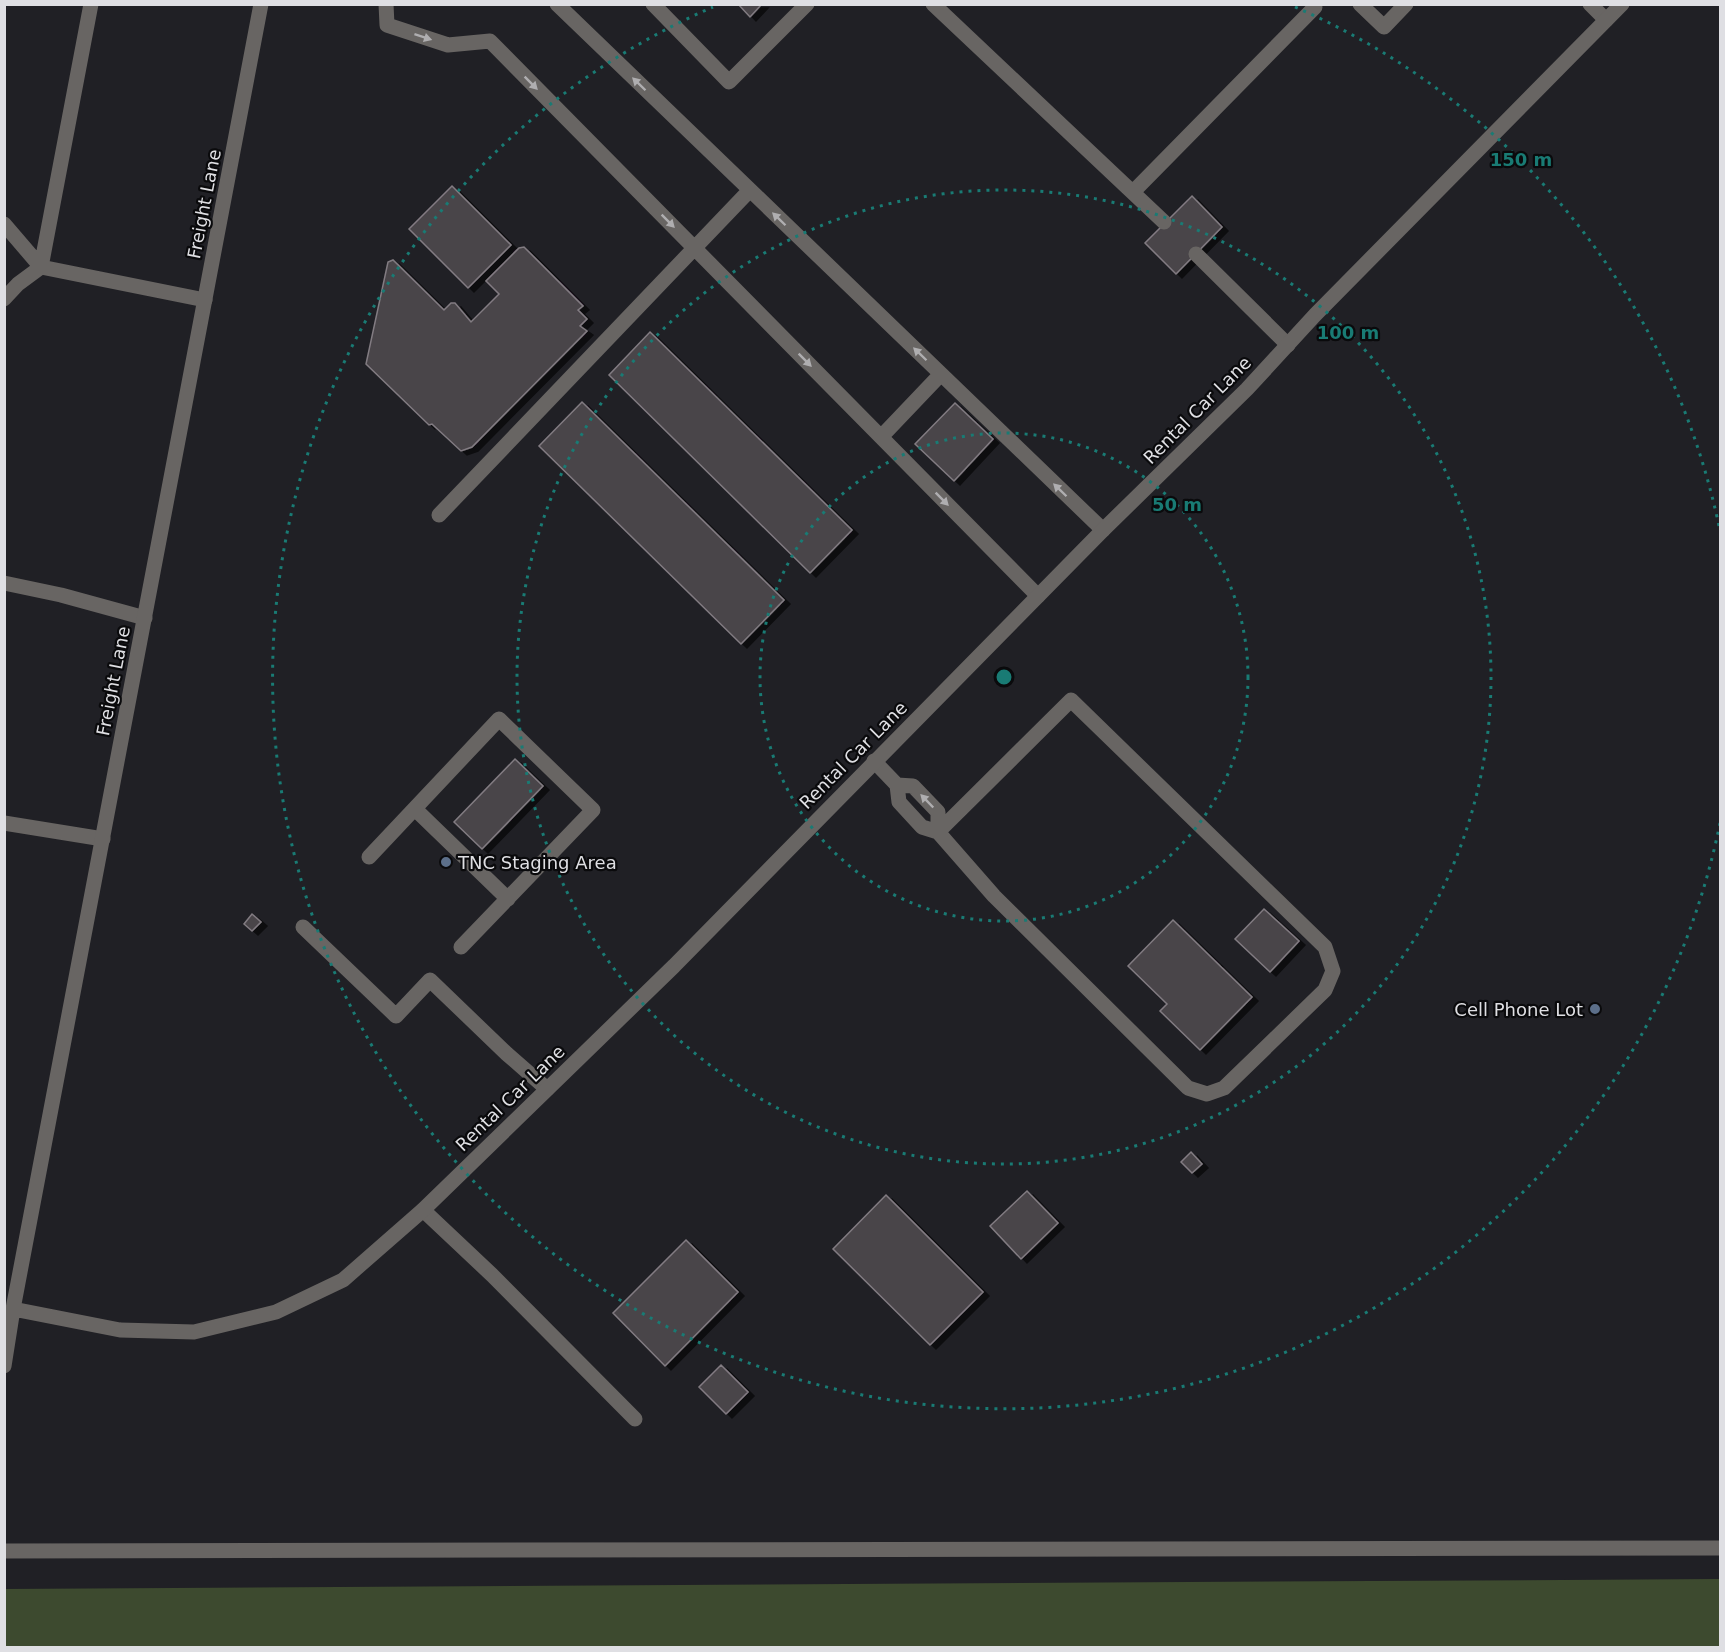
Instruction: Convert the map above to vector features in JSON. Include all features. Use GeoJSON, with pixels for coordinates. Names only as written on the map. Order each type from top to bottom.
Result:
{"type":"FeatureCollection","features":[{"type":"Feature","properties":{"kind":"street"},"geometry":{"type":"LineString","coordinates":[[4,299],[18,284],[41,267],[91,4]]}},
{"type":"Feature","properties":{"kind":"street","name":"Freight Lane"},"geometry":{"type":"LineString","coordinates":[[4,1366],[261,4]]}},
{"type":"Feature","properties":{"kind":"street"},"geometry":{"type":"LineString","coordinates":[[387,4],[387,25],[448,45],[490,41],[1038,596]]}},
{"type":"Feature","properties":{"kind":"street"},"geometry":{"type":"LineString","coordinates":[[557,4],[1102,530]]}},
{"type":"Feature","properties":{"kind":"street"},"geometry":{"type":"LineString","coordinates":[[654,4],[729,82],[807,4]]}},
{"type":"Feature","properties":{"kind":"street"},"geometry":{"type":"LineString","coordinates":[[933,4],[1164,222]]}},
{"type":"Feature","properties":{"kind":"street"},"geometry":{"type":"LineString","coordinates":[[1360,4],[1384,27],[1406,4]]}},
{"type":"Feature","properties":{"kind":"street"},"geometry":{"type":"LineString","coordinates":[[1590,4],[1606,20]]}},
{"type":"Feature","properties":{"kind":"street","name":"Rental Car Lane"},"geometry":{"type":"LineString","coordinates":[[14,1309],[120,1330],[194,1332],[276,1312],[343,1280],[423,1210],[674,966],[1102,530],[1247,389],[1315,315],[1622,4]]}},
{"type":"Feature","properties":{"kind":"street"},"geometry":{"type":"LineString","coordinates":[[1133,192],[1315,7]]}},
{"type":"Feature","properties":{"kind":"street"},"geometry":{"type":"LineString","coordinates":[[439,515],[750,190]]}},
{"type":"Feature","properties":{"kind":"street"},"geometry":{"type":"LineString","coordinates":[[4,224],[41,267],[205,300]]}},
{"type":"Feature","properties":{"kind":"street"},"geometry":{"type":"LineString","coordinates":[[1196,254],[1288,345]]}},
{"type":"Feature","properties":{"kind":"street"},"geometry":{"type":"LineString","coordinates":[[881,437],[941,374]]}},
{"type":"Feature","properties":{"kind":"street"},"geometry":{"type":"LineString","coordinates":[[4,583],[61,595],[145,618]]}},
{"type":"Feature","properties":{"kind":"street"},"geometry":{"type":"LineString","coordinates":[[874,761],[897,785],[899,802],[922,827],[938,832],[994,896],[1188,1088],[1207,1094],[1224,1088],[1325,990],[1333,971],[1326,947],[1071,700],[938,832]]}},
{"type":"Feature","properties":{"kind":"street"},"geometry":{"type":"LineString","coordinates":[[369,857],[499,719],[593,810],[461,947]]}},
{"type":"Feature","properties":{"kind":"street"},"geometry":{"type":"LineString","coordinates":[[897,785],[913,786],[938,812],[938,832]]}},
{"type":"Feature","properties":{"kind":"street"},"geometry":{"type":"LineString","coordinates":[[415,809],[508,899]]}},
{"type":"Feature","properties":{"kind":"street"},"geometry":{"type":"LineString","coordinates":[[4,823],[103,839]]}},
{"type":"Feature","properties":{"kind":"street"},"geometry":{"type":"LineString","coordinates":[[303,927],[396,1016],[430,980],[547,1089]]}},
{"type":"Feature","properties":{"kind":"street"},"geometry":{"type":"LineString","coordinates":[[423,1210],[492,1275],[635,1419]]}},
{"type":"Feature","properties":{"kind":"street"},"geometry":{"type":"LineString","coordinates":[[4,1551],[1720,1548]]}},
{"type":"Feature","properties":{"kind":"green space"},"geometry":{"type":"Polygon","coordinates":[[[1720,1579],[1720,1648],[4,1647],[5,1589],[1720,1579]]]}},
{"type":"Feature","properties":{"kind":"building"},"geometry":{"type":"Polygon","coordinates":[[[738,4],[762,4],[750,17],[738,4]]]}},
{"type":"Feature","properties":{"kind":"building"},"geometry":{"type":"Polygon","coordinates":[[[452,186],[511,245],[468,288],[409,229],[452,186]]]}},
{"type":"Feature","properties":{"kind":"building"},"geometry":{"type":"Polygon","coordinates":[[[1192,196],[1222,227],[1176,274],[1145,243],[1192,196]]]}},
{"type":"Feature","properties":{"kind":"building"},"geometry":{"type":"Polygon","coordinates":[[[524,247],[583,306],[578,310],[587,319],[580,326],[587,331],[472,447],[461,451],[432,424],[429,425],[366,364],[388,262],[393,260],[444,310],[451,303],[455,303],[471,322],[499,294],[486,281],[519,248],[524,247]]]}},
{"type":"Feature","properties":{"kind":"building"},"geometry":{"type":"Polygon","coordinates":[[[650,332],[852,530],[810,573],[609,375],[650,332]]]}},
{"type":"Feature","properties":{"kind":"building"},"geometry":{"type":"Polygon","coordinates":[[[582,402],[784,600],[741,644],[539,446],[582,402]]]}},
{"type":"Feature","properties":{"kind":"building"},"geometry":{"type":"Polygon","coordinates":[[[955,403],[993,439],[954,481],[915,444],[955,403]]]}},
{"type":"Feature","properties":{"kind":"building"},"geometry":{"type":"Polygon","coordinates":[[[515,759],[543,786],[482,849],[454,822],[515,759]]]}},
{"type":"Feature","properties":{"kind":"building"},"geometry":{"type":"Polygon","coordinates":[[[1264,909],[1299,941],[1270,972],[1235,939],[1264,909]]]}},
{"type":"Feature","properties":{"kind":"building"},"geometry":{"type":"Polygon","coordinates":[[[252,914],[261,922],[252,931],[244,924],[252,914]]]}},
{"type":"Feature","properties":{"kind":"building"},"geometry":{"type":"Polygon","coordinates":[[[1173,920],[1252,997],[1200,1050],[1160,1011],[1167,1004],[1128,966],[1173,920]]]}},
{"type":"Feature","properties":{"kind":"building"},"geometry":{"type":"Polygon","coordinates":[[[1191,1152],[1202,1164],[1192,1173],[1181,1162],[1191,1152]]]}},
{"type":"Feature","properties":{"kind":"building"},"geometry":{"type":"Polygon","coordinates":[[[1027,1191],[1058,1223],[1021,1259],[990,1226],[1027,1191]]]}},
{"type":"Feature","properties":{"kind":"building"},"geometry":{"type":"Polygon","coordinates":[[[886,1195],[983,1292],[930,1345],[833,1249],[886,1195]]]}},
{"type":"Feature","properties":{"kind":"building"},"geometry":{"type":"Polygon","coordinates":[[[686,1240],[738,1292],[665,1366],[613,1313],[686,1240]]]}},
{"type":"Feature","properties":{"kind":"building"},"geometry":{"type":"Polygon","coordinates":[[[721,1365],[748,1392],[726,1414],[699,1387],[721,1365]]]}},
{"type":"Feature","properties":{"kind":"place","name":"TNC Staging Area"},"geometry":{"type":"Point","coordinates":[446,862]}},
{"type":"Feature","properties":{"kind":"place","name":"Cell Phone Lot"},"geometry":{"type":"Point","coordinates":[1595,1009]}}]}
